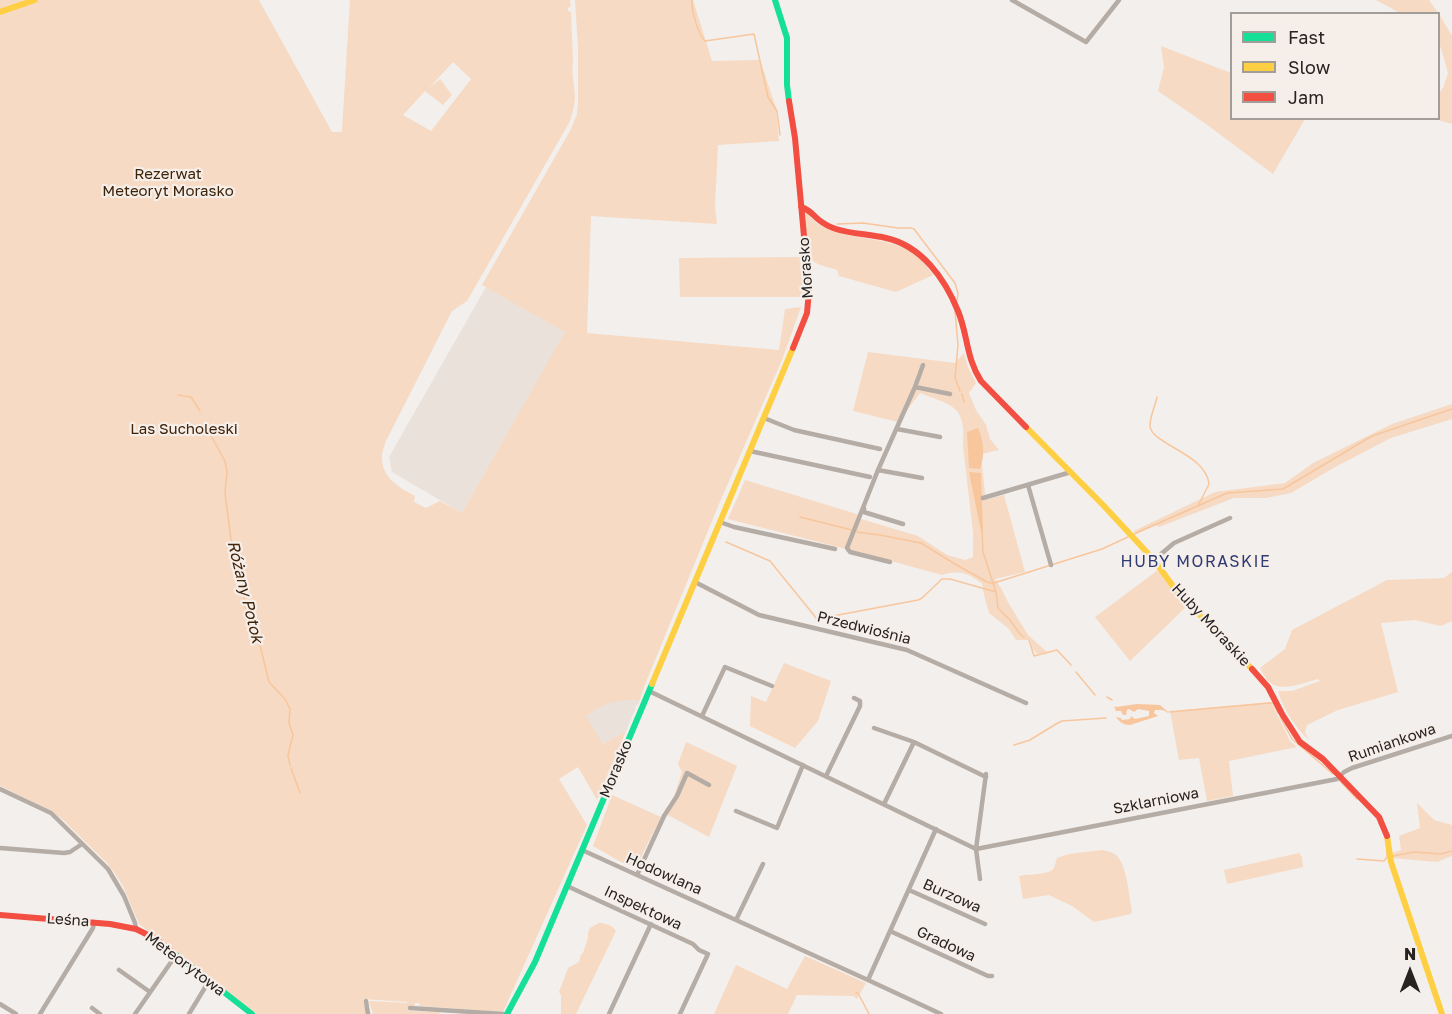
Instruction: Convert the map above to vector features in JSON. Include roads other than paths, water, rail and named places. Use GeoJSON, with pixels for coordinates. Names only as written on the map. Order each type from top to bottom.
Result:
{"type":"FeatureCollection","features":[{"type":"Feature","properties":{"kind":"street"},"geometry":{"type":"LineString","coordinates":[[0,12],[35,0]]}},
{"type":"Feature","properties":{"kind":"street","name":"Morasko"},"geometry":{"type":"LineString","coordinates":[[507,1014],[535,962],[804,324],[808,309],[809,291],[795,138],[787,86],[787,39],[775,0]]}},
{"type":"Feature","properties":{"kind":"street"},"geometry":{"type":"LineString","coordinates":[[1012,0],[1086,42],[1119,0]]}},
{"type":"Feature","properties":{"kind":"street","name":"Huby Moraskie"},"geometry":{"type":"LineString","coordinates":[[801,207],[808,209],[818,220],[837,229],[905,244],[926,259],[940,278],[961,317],[968,354],[974,372],[981,381],[1104,506],[1154,560],[1175,589],[1249,665],[1268,687],[1300,742],[1341,776],[1379,817],[1386,827],[1391,862],[1442,1014]]}},
{"type":"Feature","properties":{"kind":"street"},"geometry":{"type":"LineString","coordinates":[[890,562],[847,548],[923,365]]}},
{"type":"Feature","properties":{"kind":"street"},"geometry":{"type":"LineString","coordinates":[[915,387],[950,394]]}},
{"type":"Feature","properties":{"kind":"street"},"geometry":{"type":"LineString","coordinates":[[764,418],[794,430],[880,449]]}},
{"type":"Feature","properties":{"kind":"street"},"geometry":{"type":"LineString","coordinates":[[897,429],[940,437]]}},
{"type":"Feature","properties":{"kind":"street"},"geometry":{"type":"LineString","coordinates":[[750,451],[870,477]]}},
{"type":"Feature","properties":{"kind":"street"},"geometry":{"type":"LineString","coordinates":[[878,470],[922,478]]}},
{"type":"Feature","properties":{"kind":"street"},"geometry":{"type":"LineString","coordinates":[[983,498],[1071,472]]}},
{"type":"Feature","properties":{"kind":"street"},"geometry":{"type":"LineString","coordinates":[[1028,485],[1051,565]]}},
{"type":"Feature","properties":{"kind":"street"},"geometry":{"type":"LineString","coordinates":[[864,507],[864,512],[903,524]]}},
{"type":"Feature","properties":{"kind":"street"},"geometry":{"type":"LineString","coordinates":[[1154,560],[1174,543],[1230,518]]}},
{"type":"Feature","properties":{"kind":"street"},"geometry":{"type":"LineString","coordinates":[[720,522],[835,549]]}},
{"type":"Feature","properties":{"kind":"street","name":"Przedwiośnia"},"geometry":{"type":"LineString","coordinates":[[694,582],[759,615],[907,650],[1026,703]]}},
{"type":"Feature","properties":{"kind":"street"},"geometry":{"type":"LineString","coordinates":[[702,716],[725,667],[772,686]]}},
{"type":"Feature","properties":{"kind":"street"},"geometry":{"type":"LineString","coordinates":[[649,691],[976,849]]}},
{"type":"Feature","properties":{"kind":"street"},"geometry":{"type":"LineString","coordinates":[[826,776],[860,706],[860,701],[854,698]]}},
{"type":"Feature","properties":{"kind":"street"},"geometry":{"type":"LineString","coordinates":[[874,728],[914,742],[986,776],[976,849],[980,879]]}},
{"type":"Feature","properties":{"kind":"street","name":"Rumiankowa"},"geometry":{"type":"LineString","coordinates":[[1341,776],[1352,768],[1452,735]]}},
{"type":"Feature","properties":{"kind":"street"},"geometry":{"type":"LineString","coordinates":[[884,804],[914,742]]}},
{"type":"Feature","properties":{"kind":"street"},"geometry":{"type":"LineString","coordinates":[[736,811],[777,828],[803,765]]}},
{"type":"Feature","properties":{"kind":"street"},"geometry":{"type":"LineString","coordinates":[[637,875],[687,773],[709,785]]}},
{"type":"Feature","properties":{"kind":"street","name":"Szklarniowa"},"geometry":{"type":"LineString","coordinates":[[976,849],[1337,779],[1341,776]]}},
{"type":"Feature","properties":{"kind":"street","name":"Meteorytowa"},"geometry":{"type":"LineString","coordinates":[[0,789],[51,813],[111,874],[124,896],[136,929],[153,936],[252,1014]]}},
{"type":"Feature","properties":{"kind":"street"},"geometry":{"type":"LineString","coordinates":[[868,980],[936,829]]}},
{"type":"Feature","properties":{"kind":"street"},"geometry":{"type":"LineString","coordinates":[[0,848],[64,853],[82,844]]}},
{"type":"Feature","properties":{"kind":"street","name":"Hodowlana"},"geometry":{"type":"LineString","coordinates":[[582,850],[941,1014]]}},
{"type":"Feature","properties":{"kind":"street"},"geometry":{"type":"LineString","coordinates":[[736,920],[763,864]]}},
{"type":"Feature","properties":{"kind":"street","name":"Inspektowa"},"geometry":{"type":"LineString","coordinates":[[567,886],[693,944],[708,954],[680,1014]]}},
{"type":"Feature","properties":{"kind":"street","name":"Burzowa"},"geometry":{"type":"LineString","coordinates":[[909,890],[985,924]]}},
{"type":"Feature","properties":{"kind":"street","name":"Leśna"},"geometry":{"type":"LineString","coordinates":[[0,915],[94,922],[136,929]]}},
{"type":"Feature","properties":{"kind":"street"},"geometry":{"type":"LineString","coordinates":[[40,1014],[93,928],[94,922]]}},
{"type":"Feature","properties":{"kind":"street"},"geometry":{"type":"LineString","coordinates":[[609,1014],[651,924]]}},
{"type":"Feature","properties":{"kind":"street","name":"Gradowa"},"geometry":{"type":"LineString","coordinates":[[890,931],[992,976]]}},
{"type":"Feature","properties":{"kind":"street"},"geometry":{"type":"LineString","coordinates":[[135,1014],[176,956]]}},
{"type":"Feature","properties":{"kind":"street"},"geometry":{"type":"LineString","coordinates":[[119,970],[150,992]]}},
{"type":"Feature","properties":{"kind":"street"},"geometry":{"type":"LineString","coordinates":[[189,1014],[209,981]]}},
{"type":"Feature","properties":{"kind":"street"},"geometry":{"type":"LineString","coordinates":[[366,1001],[368,1014]]}},
{"type":"Feature","properties":{"kind":"street"},"geometry":{"type":"LineString","coordinates":[[0,1004],[16,1014]]}},
{"type":"Feature","properties":{"kind":"street"},"geometry":{"type":"LineString","coordinates":[[92,1008],[100,1014]]}},
{"type":"Feature","properties":{"kind":"street"},"geometry":{"type":"LineString","coordinates":[[410,1008],[502,1014]]}},
{"type":"Feature","properties":{"kind":"waterway"},"geometry":{"type":"LineString","coordinates":[[692,0],[696,22],[705,41],[754,34],[768,97],[777,111],[780,135]]}},
{"type":"Feature","properties":{"kind":"waterway"},"geometry":{"type":"LineString","coordinates":[[837,224],[863,223],[914,229],[955,283],[958,293],[957,301]]}},
{"type":"Feature","properties":{"kind":"waterway"},"geometry":{"type":"LineString","coordinates":[[955,311],[958,345],[955,378],[960,391]]}},
{"type":"Feature","properties":{"kind":"waterway"},"geometry":{"type":"LineString","coordinates":[[962,394],[964,402]]}},
{"type":"Feature","properties":{"kind":"waterway","name":"Różany Potok"},"geometry":{"type":"LineString","coordinates":[[178,395],[191,397],[200,411]]}},
{"type":"Feature","properties":{"kind":"waterway"},"geometry":{"type":"LineString","coordinates":[[1157,397],[1150,422],[1152,432],[1189,457],[1206,473],[1209,484],[1198,506]]}},
{"type":"Feature","properties":{"kind":"waterway"},"geometry":{"type":"LineString","coordinates":[[1134,534],[1227,493],[1283,489],[1372,436],[1452,409]]}},
{"type":"Feature","properties":{"kind":"waterway","name":"Różany Potok"},"geometry":{"type":"LineString","coordinates":[[209,432],[225,461],[227,472],[225,493],[234,563],[244,589],[244,604],[256,634]]}},
{"type":"Feature","properties":{"kind":"waterway"},"geometry":{"type":"LineString","coordinates":[[800,517],[852,530]]}},
{"type":"Feature","properties":{"kind":"waterway"},"geometry":{"type":"LineString","coordinates":[[982,530],[983,552],[996,592],[998,608],[1024,637]]}},
{"type":"Feature","properties":{"kind":"waterway"},"geometry":{"type":"LineString","coordinates":[[857,532],[921,543],[994,584]]}},
{"type":"Feature","properties":{"kind":"waterway"},"geometry":{"type":"LineString","coordinates":[[994,583],[1102,549],[1128,537]]}},
{"type":"Feature","properties":{"kind":"waterway"},"geometry":{"type":"LineString","coordinates":[[726,542],[770,561],[817,619],[918,600],[942,579],[950,579],[996,592]]}},
{"type":"Feature","properties":{"kind":"waterway"},"geometry":{"type":"LineString","coordinates":[[1029,640],[1034,656],[1057,650],[1071,665]]}},
{"type":"Feature","properties":{"kind":"waterway","name":"Różany Potok"},"geometry":{"type":"LineString","coordinates":[[259,641],[269,682],[285,699],[290,709],[289,723],[293,735],[288,755],[290,765]]}},
{"type":"Feature","properties":{"kind":"waterway"},"geometry":{"type":"LineString","coordinates":[[1076,672],[1095,695]]}},
{"type":"Feature","properties":{"kind":"waterway"},"geometry":{"type":"LineString","coordinates":[[1107,697],[1112,700]]}},
{"type":"Feature","properties":{"kind":"waterway"},"geometry":{"type":"LineString","coordinates":[[1169,712],[1273,703],[1278,713]]}},
{"type":"Feature","properties":{"kind":"waterway"},"geometry":{"type":"LineString","coordinates":[[1280,717],[1292,739],[1333,774]]}},
{"type":"Feature","properties":{"kind":"waterway"},"geometry":{"type":"LineString","coordinates":[[1014,745],[1030,740],[1062,721],[1106,718]]}},
{"type":"Feature","properties":{"kind":"waterway","name":"Różany Potok"},"geometry":{"type":"LineString","coordinates":[[291,768],[300,793]]}},
{"type":"Feature","properties":{"kind":"waterway"},"geometry":{"type":"LineString","coordinates":[[1339,780],[1357,799]]}},
{"type":"Feature","properties":{"kind":"waterway"},"geometry":{"type":"LineString","coordinates":[[1357,859],[1384,861],[1387,857],[1387,850]]}},
{"type":"Feature","properties":{"kind":"waterway"},"geometry":{"type":"LineString","coordinates":[[1393,856],[1414,852],[1441,854],[1452,851]]}},
{"type":"Feature","properties":{"kind":"waterway"},"geometry":{"type":"LineString","coordinates":[[856,993],[869,1014]]}},
{"type":"Feature","properties":{"kind":"district","name":"HUBY MORASKIE"},"geometry":{"type":"Point","coordinates":[1196,562]}},
{"type":"Feature","properties":{"kind":"park label","name":"Rezerwat Meteoryt Morasko"},"geometry":{"type":"Point","coordinates":[168,182]}},
{"type":"Feature","properties":{"kind":"park label","name":"Las Sucholeski"},"geometry":{"type":"Point","coordinates":[184,429]}}]}
